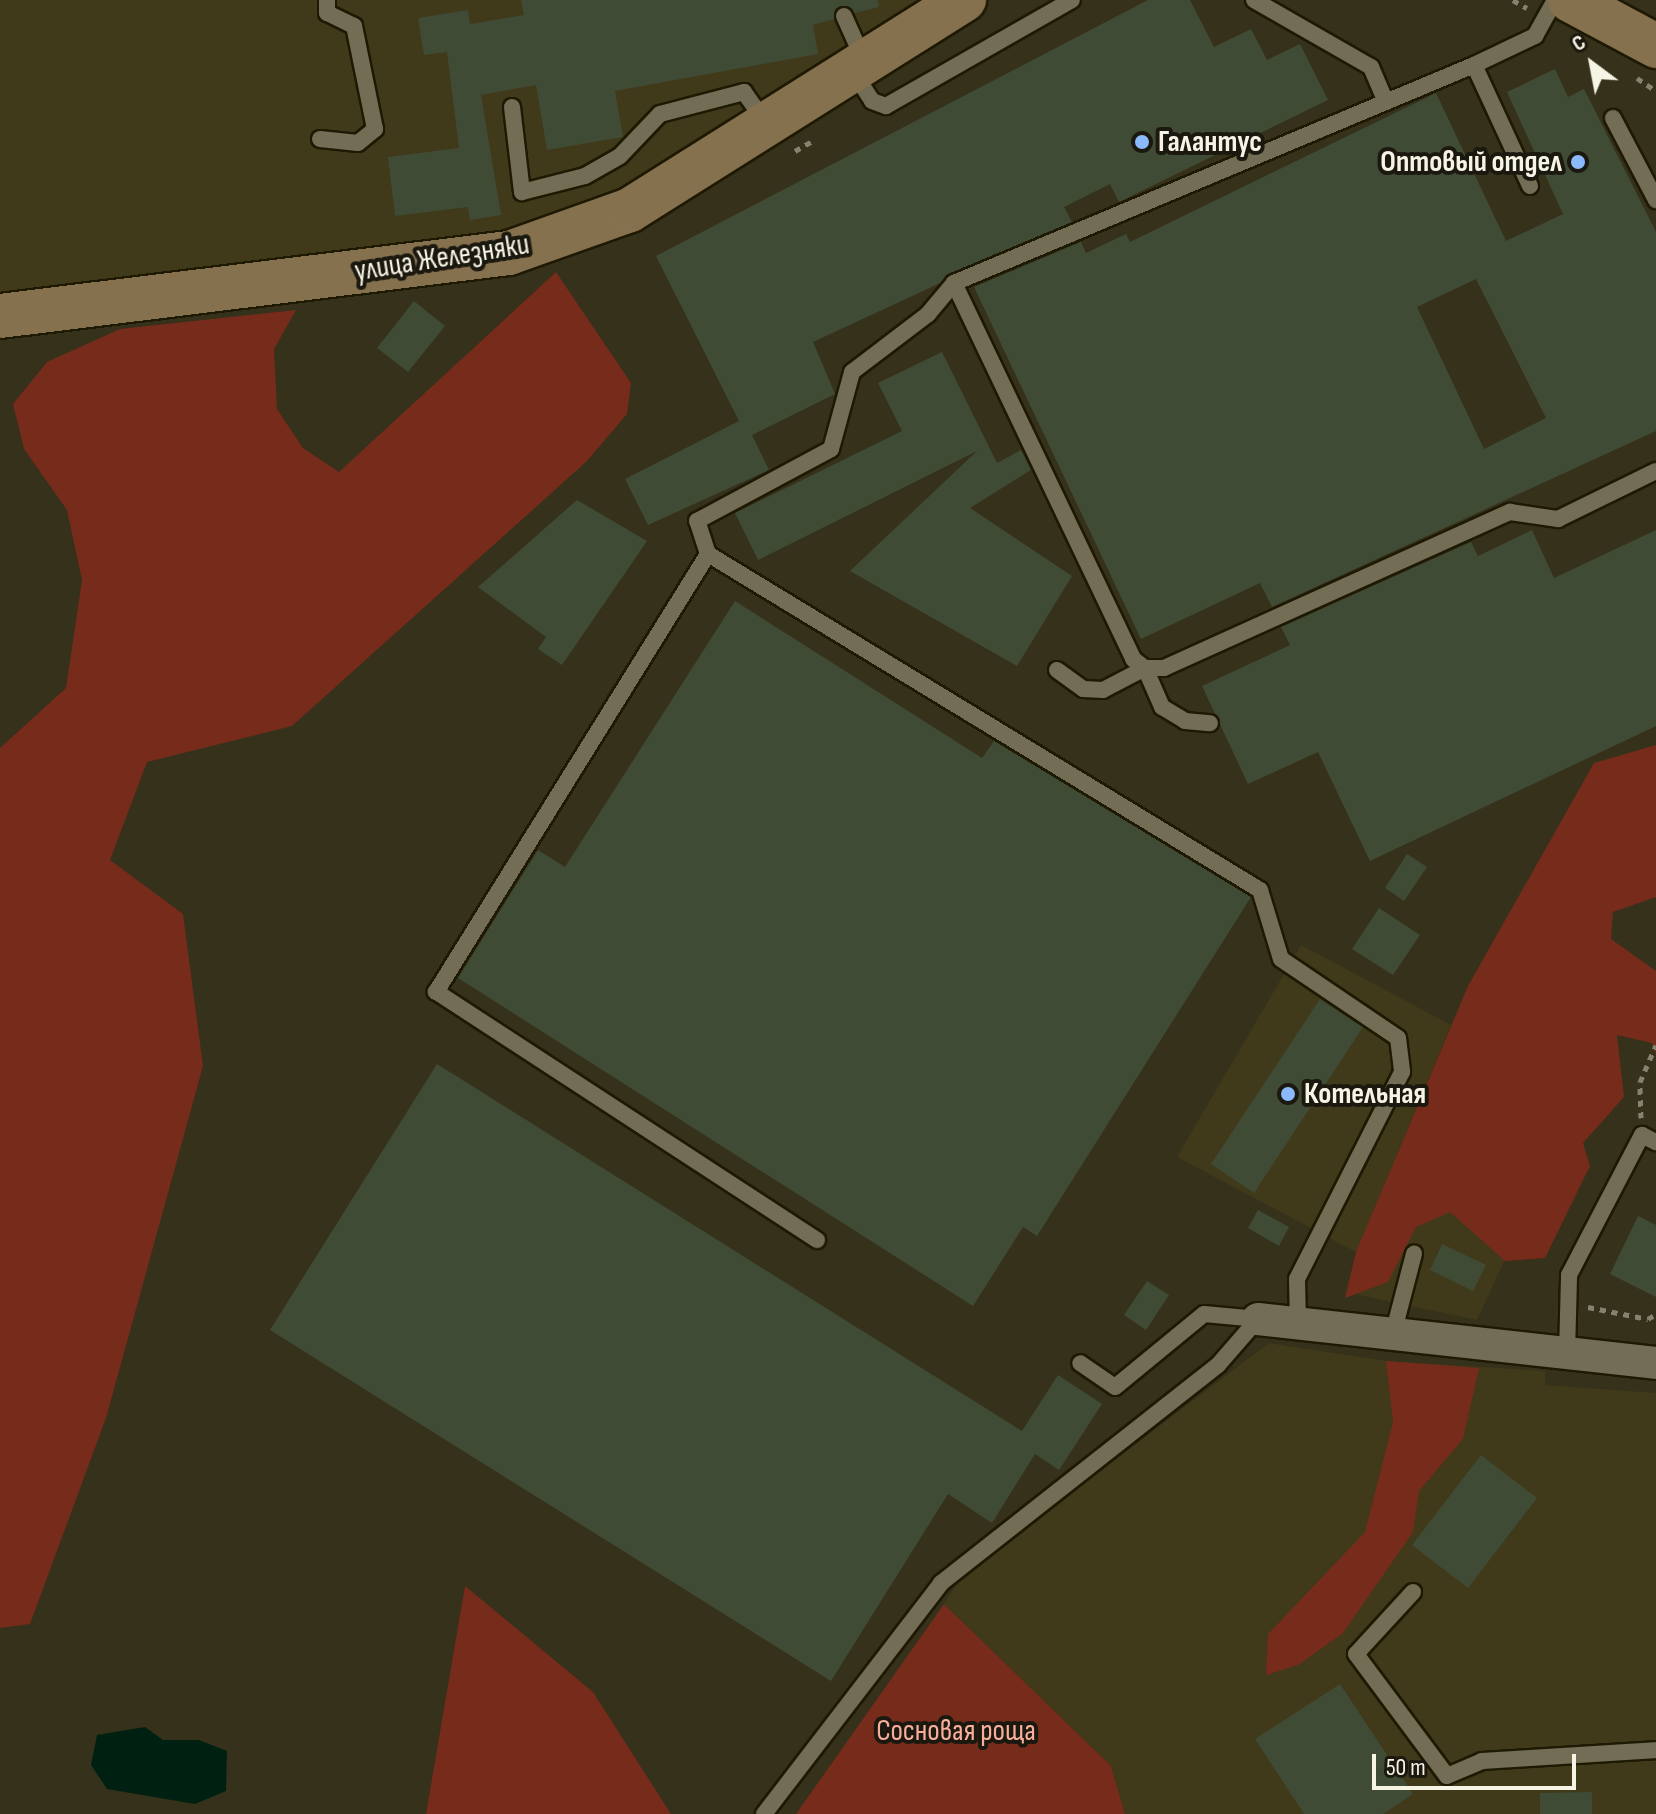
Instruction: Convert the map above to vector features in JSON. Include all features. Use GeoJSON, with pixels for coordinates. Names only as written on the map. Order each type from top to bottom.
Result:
{"type":"FeatureCollection","features":[{"type":"Feature","properties":{"kind":"street","name":"улица Железняки"},"geometry":{"type":"LineString","coordinates":[[0,316],[509,253],[630,210],[964,0]]}},
{"type":"Feature","properties":{"kind":"street"},"geometry":{"type":"LineString","coordinates":[[1570,0],[1656,46]]}},
{"type":"Feature","properties":{"kind":"street"},"geometry":{"type":"LineString","coordinates":[[1258,1319],[1394,1330],[1656,1363]]}},
{"type":"Feature","properties":{"kind":"lane"},"geometry":{"type":"LineString","coordinates":[[320,139],[358,143],[375,129],[354,26],[327,13],[327,0]]}},
{"type":"Feature","properties":{"kind":"lane"},"geometry":{"type":"LineString","coordinates":[[844,16],[847,38],[872,101],[886,106],[1072,0]]}},
{"type":"Feature","properties":{"kind":"lane"},"geometry":{"type":"LineString","coordinates":[[1254,0],[1371,67],[1386,102]]}},
{"type":"Feature","properties":{"kind":"lane"},"geometry":{"type":"LineString","coordinates":[[1298,1322],[1297,1279],[1402,1072],[1398,1038],[1281,959],[1260,890],[708,554],[697,521],[831,449],[852,372],[928,314],[954,283],[1474,65],[1535,36],[1555,0]]}},
{"type":"Feature","properties":{"kind":"lane"},"geometry":{"type":"LineString","coordinates":[[1474,65],[1530,186]]}},
{"type":"Feature","properties":{"kind":"lane"},"geometry":{"type":"LineString","coordinates":[[512,107],[522,192],[585,176],[620,156],[660,114],[744,92],[767,125]]}},
{"type":"Feature","properties":{"kind":"lane"},"geometry":{"type":"LineString","coordinates":[[1613,118],[1656,200]]}},
{"type":"Feature","properties":{"kind":"lane"},"geometry":{"type":"LineString","coordinates":[[954,283],[1133,659],[1145,668],[1162,707],[1185,721],[1210,723]]}},
{"type":"Feature","properties":{"kind":"lane"},"geometry":{"type":"LineString","coordinates":[[1057,670],[1083,689],[1103,690],[1145,668],[1164,668],[1510,512],[1558,519],[1656,471]]}},
{"type":"Feature","properties":{"kind":"lane"},"geometry":{"type":"LineString","coordinates":[[708,554],[436,992],[817,1240]]}},
{"type":"Feature","properties":{"kind":"lane"},"geometry":{"type":"LineString","coordinates":[[1567,1354],[1563,1302],[1569,1275],[1649,1139]]}},
{"type":"Feature","properties":{"kind":"lane"},"geometry":{"type":"LineString","coordinates":[[1394,1330],[1414,1254]]}},
{"type":"Feature","properties":{"kind":"lane"},"geometry":{"type":"LineString","coordinates":[[1080,1363],[1115,1387],[1204,1314],[1258,1319]]}},
{"type":"Feature","properties":{"kind":"lane"},"geometry":{"type":"LineString","coordinates":[[764,1814],[941,1583],[1218,1365],[1258,1319]]}},
{"type":"Feature","properties":{"kind":"lane"},"geometry":{"type":"LineString","coordinates":[[1413,1592],[1356,1654],[1447,1776],[1482,1761],[1656,1750]]}},
{"type":"Feature","properties":{"kind":"path"},"geometry":{"type":"LineString","coordinates":[[1649,1139],[1640,1082],[1656,1045]]}},
{"type":"Feature","properties":{"kind":"path"},"geometry":{"type":"LineString","coordinates":[[1563,1302],[1648,1319],[1656,1314]]}},
{"type":"Feature","properties":{"kind":"shaded area"},"geometry":{"type":"Polygon","coordinates":[[[0,0],[929,0],[623,192],[520,231],[0,295],[0,0]]]}},
{"type":"Feature","properties":{"kind":"shaded area"},"geometry":{"type":"Polygon","coordinates":[[[1301,945],[1451,1025],[1385,1183],[1514,1240],[1477,1320],[1359,1295],[1356,1252],[1177,1157],[1301,945]]]}},
{"type":"Feature","properties":{"kind":"shaded area"},"geometry":{"type":"Polygon","coordinates":[[[1269,1343],[1386,1361],[1545,1371],[1545,1385],[1656,1393],[1656,1814],[1125,1814],[1111,1766],[944,1604],[963,1575],[1269,1343]]]}},
{"type":"Feature","properties":{"kind":"shaded area"},"geometry":{"type":"Polygon","coordinates":[[[145,1727],[163,1740],[199,1740],[227,1751],[226,1791],[195,1804],[107,1789],[91,1765],[97,1735],[145,1727]]]}},
{"type":"Feature","properties":{"kind":"green space"},"geometry":{"type":"Polygon","coordinates":[[[556,272],[631,383],[627,414],[586,462],[292,726],[147,762],[110,860],[183,914],[203,1066],[106,1418],[30,1624],[0,1628],[0,748],[66,688],[82,580],[67,510],[24,449],[13,404],[47,362],[120,329],[296,310],[274,349],[277,409],[303,448],[339,472],[556,272]]]}},
{"type":"Feature","properties":{"kind":"green space"},"geometry":{"type":"Polygon","coordinates":[[[1656,745],[1656,897],[1613,912],[1611,939],[1656,971],[1656,1054],[1652,1043],[1617,1035],[1624,1097],[1583,1143],[1590,1166],[1545,1258],[1505,1261],[1450,1212],[1416,1227],[1388,1282],[1345,1298],[1356,1252],[1468,986],[1594,763],[1656,745]]]}},
{"type":"Feature","properties":{"kind":"green space"},"geometry":{"type":"Polygon","coordinates":[[[1386,1361],[1479,1368],[1463,1439],[1419,1491],[1413,1532],[1343,1633],[1298,1665],[1266,1675],[1268,1634],[1365,1532],[1393,1422],[1386,1361]]]}},
{"type":"Feature","properties":{"kind":"green space"},"geometry":{"type":"Polygon","coordinates":[[[465,1586],[593,1692],[671,1814],[426,1814],[465,1586]]]}},
{"type":"Feature","properties":{"kind":"green space","name":"Сосновая роща"},"geometry":{"type":"Polygon","coordinates":[[[944,1604],[1111,1766],[1125,1814],[796,1814],[944,1604]]]}},
{"type":"Feature","properties":{"kind":"building"},"geometry":{"type":"Polygon","coordinates":[[[521,0],[878,0],[879,7],[855,13],[840,6],[834,19],[813,25],[818,54],[615,91],[623,137],[547,150],[536,85],[481,95],[501,215],[470,220],[468,207],[395,216],[388,157],[459,148],[447,52],[424,55],[418,18],[468,10],[470,24],[524,15],[521,0]]]}},
{"type":"Feature","properties":{"kind":"building"},"geometry":{"type":"Polygon","coordinates":[[[1148,0],[1190,0],[1214,47],[1251,29],[1267,60],[1300,44],[1328,100],[1119,202],[1110,184],[1064,207],[1072,222],[813,342],[835,394],[752,435],[769,470],[648,525],[625,479],[739,421],[656,256],[1148,0]]]}},
{"type":"Feature","properties":{"kind":"building"},"geometry":{"type":"Polygon","coordinates":[[[1555,69],[1568,97],[1584,89],[1656,232],[1656,431],[1272,607],[1260,583],[1141,639],[974,287],[1081,242],[1086,253],[1126,234],[1130,242],[1436,93],[1506,241],[1563,214],[1507,92],[1555,69]],[[1476,279],[1417,307],[1484,449],[1546,418],[1476,279]]]}},
{"type":"Feature","properties":{"kind":"building"},"geometry":{"type":"Polygon","coordinates":[[[414,301],[445,326],[408,372],[377,348],[414,301]]]}},
{"type":"Feature","properties":{"kind":"building"},"geometry":{"type":"Polygon","coordinates":[[[942,352],[997,463],[1021,450],[1031,470],[970,508],[1072,576],[1017,666],[850,571],[977,451],[758,560],[735,513],[902,431],[878,383],[942,352]]]}},
{"type":"Feature","properties":{"kind":"building"},"geometry":{"type":"Polygon","coordinates":[[[577,500],[647,541],[562,665],[538,649],[546,637],[478,587],[577,500]]]}},
{"type":"Feature","properties":{"kind":"building"},"geometry":{"type":"Polygon","coordinates":[[[1532,530],[1554,578],[1656,530],[1656,726],[1370,861],[1318,752],[1248,784],[1202,686],[1290,645],[1281,627],[1471,542],[1478,556],[1532,530]]]}},
{"type":"Feature","properties":{"kind":"building"},"geometry":{"type":"Polygon","coordinates":[[[735,601],[982,758],[994,741],[1251,897],[1037,1236],[1023,1227],[973,1306],[458,978],[538,850],[565,867],[735,601]]]}},
{"type":"Feature","properties":{"kind":"building"},"geometry":{"type":"Polygon","coordinates":[[[1407,854],[1427,867],[1404,901],[1385,888],[1407,854]]]}},
{"type":"Feature","properties":{"kind":"building"},"geometry":{"type":"Polygon","coordinates":[[[1379,908],[1420,935],[1393,975],[1352,949],[1379,908]]]}},
{"type":"Feature","properties":{"kind":"building","name":"Котельная"},"geometry":{"type":"Polygon","coordinates":[[[1320,999],[1363,1027],[1254,1193],[1211,1164],[1320,999]]]}},
{"type":"Feature","properties":{"kind":"building"},"geometry":{"type":"Polygon","coordinates":[[[437,1064],[1022,1431],[1058,1375],[1102,1404],[1059,1470],[1035,1454],[992,1523],[948,1494],[831,1681],[270,1330],[437,1064]]]}},
{"type":"Feature","properties":{"kind":"building"},"geometry":{"type":"Polygon","coordinates":[[[1258,1210],[1289,1227],[1279,1246],[1248,1228],[1258,1210]]]}},
{"type":"Feature","properties":{"kind":"building"},"geometry":{"type":"Polygon","coordinates":[[[1638,1216],[1656,1225],[1656,1297],[1610,1274],[1638,1216]]]}},
{"type":"Feature","properties":{"kind":"building"},"geometry":{"type":"Polygon","coordinates":[[[1442,1244],[1486,1265],[1473,1291],[1430,1270],[1442,1244]]]}},
{"type":"Feature","properties":{"kind":"building"},"geometry":{"type":"Polygon","coordinates":[[[1147,1281],[1169,1295],[1146,1330],[1124,1315],[1147,1281]]]}},
{"type":"Feature","properties":{"kind":"building"},"geometry":{"type":"Polygon","coordinates":[[[1481,1455],[1537,1498],[1468,1588],[1412,1545],[1481,1455]]]}},
{"type":"Feature","properties":{"kind":"building"},"geometry":{"type":"Polygon","coordinates":[[[1340,1684],[1413,1794],[1383,1814],[1304,1814],[1255,1739],[1340,1684]]]}},
{"type":"Feature","properties":{"kind":"building"},"geometry":{"type":"Polygon","coordinates":[[[1592,1792],[1592,1814],[1540,1814],[1540,1793],[1592,1792]]]}},
{"type":"Feature","properties":{"kind":"place","name":"Галантус"},"geometry":{"type":"Point","coordinates":[1142,142]}},
{"type":"Feature","properties":{"kind":"place","name":"Оптовый отдел"},"geometry":{"type":"Point","coordinates":[1578,162]}},
{"type":"Feature","properties":{"kind":"place","name":"Котельная"},"geometry":{"type":"Point","coordinates":[1288,1094]}}]}
